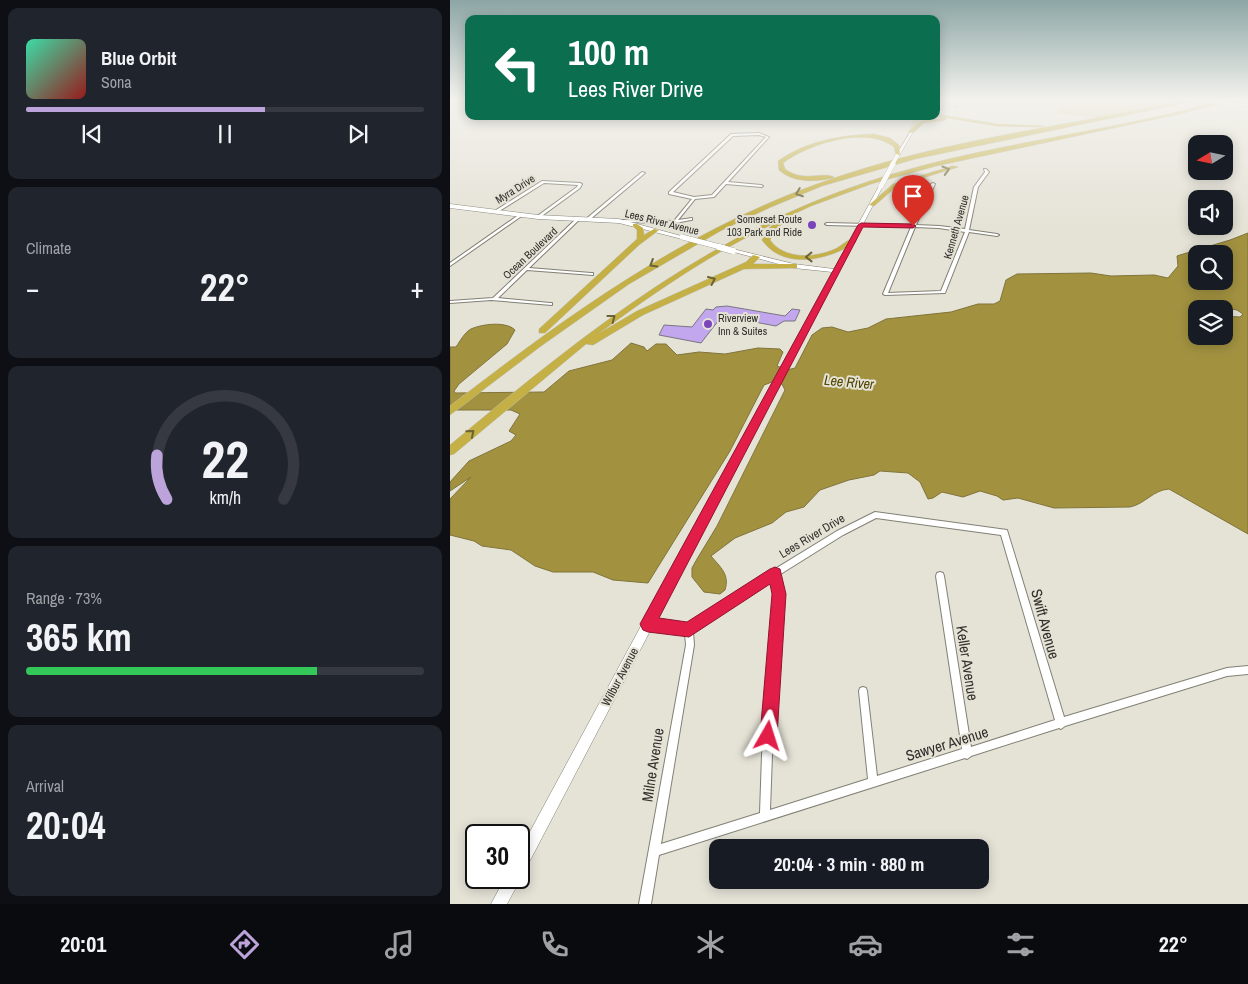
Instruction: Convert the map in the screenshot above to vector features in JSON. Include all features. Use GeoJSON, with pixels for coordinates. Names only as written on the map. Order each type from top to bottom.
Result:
{"type":"FeatureCollection","features":[{"type":"Feature","properties":{"kind":"highway"},"geometry":{"type":"LineString","coordinates":[[829,141],[801,150],[785,158],[780,165],[785,173],[814,178],[837,177],[970,141]]}},
{"type":"Feature","properties":{"kind":"highway"},"geometry":{"type":"LineString","coordinates":[[892,141],[897,146],[897,155]]}},
{"type":"Feature","properties":{"kind":"highway"},"geometry":{"type":"LineString","coordinates":[[913,158],[996,141]]}},
{"type":"Feature","properties":{"kind":"highway"},"geometry":{"type":"LineString","coordinates":[[450,451],[533,381],[630,305],[699,259],[775,219],[857,186],[925,167],[1047,141]]}},
{"type":"Feature","properties":{"kind":"highway"},"geometry":{"type":"LineString","coordinates":[[872,205],[882,194],[900,183],[1052,141]]}},
{"type":"Feature","properties":{"kind":"highway"},"geometry":{"type":"LineString","coordinates":[[450,411],[595,301],[680,248],[781,200],[879,167]]}},
{"type":"Feature","properties":{"kind":"highway"},"geometry":{"type":"LineString","coordinates":[[853,240],[835,252],[807,257],[781,254],[770,248],[766,240],[768,232],[778,224],[857,186]]}},
{"type":"Feature","properties":{"kind":"highway"},"geometry":{"type":"LineString","coordinates":[[480,387],[640,240],[641,229],[635,225]]}},
{"type":"Feature","properties":{"kind":"highway"},"geometry":{"type":"LineString","coordinates":[[627,252],[656,230]]}},
{"type":"Feature","properties":{"kind":"highway"},"geometry":{"type":"LineString","coordinates":[[533,381],[640,313],[749,264],[756,257]]}},
{"type":"Feature","properties":{"kind":"highway"},"geometry":{"type":"LineString","coordinates":[[730,273],[756,266],[794,266]]}},
{"type":"Feature","properties":{"kind":"main road","name":"Wilbur Avenue"},"geometry":{"type":"LineString","coordinates":[[530,846],[905,141]]}},
{"type":"Feature","properties":{"kind":"main road","name":"Lees River Avenue"},"geometry":{"type":"LineString","coordinates":[[451,207],[538,217],[619,221],[794,266],[836,271]]}},
{"type":"Feature","properties":{"kind":"main road"},"geometry":{"type":"LineString","coordinates":[[499,904],[507,889]]}},
{"type":"Feature","properties":{"kind":"street"},"geometry":{"type":"LineString","coordinates":[[725,141],[670,193],[694,198],[711,197],[764,141]]}},
{"type":"Feature","properties":{"kind":"street","name":"Kenneth Avenue"},"geometry":{"type":"LineString","coordinates":[[914,226],[885,294],[943,292],[966,230],[976,187],[987,172],[985,170]]}},
{"type":"Feature","properties":{"kind":"street"},"geometry":{"type":"LineString","coordinates":[[587,220],[643,173]]}},
{"type":"Feature","properties":{"kind":"street","name":"Myra Drive"},"geometry":{"type":"LineString","coordinates":[[495,212],[543,182],[580,184],[579,187],[538,217]]}},
{"type":"Feature","properties":{"kind":"street"},"geometry":{"type":"LineString","coordinates":[[725,183],[761,186]]}},
{"type":"Feature","properties":{"kind":"street"},"geometry":{"type":"LineString","coordinates":[[914,226],[933,184]]}},
{"type":"Feature","properties":{"kind":"street"},"geometry":{"type":"LineString","coordinates":[[674,222],[694,198]]}},
{"type":"Feature","properties":{"kind":"street"},"geometry":{"type":"LineString","coordinates":[[450,264],[521,215]]}},
{"type":"Feature","properties":{"kind":"street","name":"Ocean Boulevard"},"geometry":{"type":"LineString","coordinates":[[494,299],[578,219]]}},
{"type":"Feature","properties":{"kind":"street"},"geometry":{"type":"LineString","coordinates":[[619,221],[674,222],[691,219]]}},
{"type":"Feature","properties":{"kind":"street"},"geometry":{"type":"LineString","coordinates":[[827,224],[914,226],[966,230],[997,235]]}},
{"type":"Feature","properties":{"kind":"street"},"geometry":{"type":"LineString","coordinates":[[526,269],[591,274]]}},
{"type":"Feature","properties":{"kind":"street"},"geometry":{"type":"LineString","coordinates":[[450,302],[494,299],[550,304]]}},
{"type":"Feature","properties":{"kind":"street","name":"Lees River Drive"},"geometry":{"type":"LineString","coordinates":[[689,630],[840,533],[875,515],[1004,532]]}},
{"type":"Feature","properties":{"kind":"street","name":"Swift Avenue"},"geometry":{"type":"LineString","coordinates":[[1004,532],[1026,602],[1046,679],[1061,724]]}},
{"type":"Feature","properties":{"kind":"street"},"geometry":{"type":"LineString","coordinates":[[765,816],[767,755],[779,594],[775,574]]}},
{"type":"Feature","properties":{"kind":"street","name":"Keller Avenue"},"geometry":{"type":"LineString","coordinates":[[940,576],[967,754]]}},
{"type":"Feature","properties":{"kind":"street"},"geometry":{"type":"LineString","coordinates":[[648,624],[689,630]]}},
{"type":"Feature","properties":{"kind":"street","name":"Milne Avenue"},"geometry":{"type":"LineString","coordinates":[[645,904],[690,645],[689,630]]}},
{"type":"Feature","properties":{"kind":"street","name":"Sawyer Avenue"},"geometry":{"type":"LineString","coordinates":[[655,851],[1227,672],[1248,670]]}},
{"type":"Feature","properties":{"kind":"street"},"geometry":{"type":"LineString","coordinates":[[863,691],[873,782]]}},
{"type":"Feature","properties":{"kind":"water","name":"Lee River"},"geometry":{"type":"Polygon","coordinates":[[[1248,233],[1248,534],[1169,489],[1158,492],[1130,507],[1054,508],[1018,498],[1003,500],[997,496],[980,491],[963,497],[942,492],[928,499],[920,482],[908,473],[880,471],[874,475],[849,480],[820,490],[804,507],[786,512],[772,523],[735,538],[711,556],[721,567],[725,575],[725,590],[720,594],[704,592],[692,577],[692,568],[717,526],[785,390],[782,384],[772,382],[764,385],[730,451],[648,583],[613,580],[593,572],[553,572],[535,566],[511,550],[482,546],[474,541],[450,535],[450,499],[471,477],[450,491],[450,482],[469,461],[511,441],[516,435],[509,431],[520,414],[511,410],[450,410],[450,347],[456,347],[471,329],[500,324],[515,330],[507,344],[459,384],[454,391],[455,393],[544,392],[569,371],[612,360],[631,343],[644,347],[647,351],[656,344],[666,344],[677,355],[699,352],[725,354],[758,348],[780,349],[783,352],[777,366],[787,370],[795,368],[812,335],[822,328],[832,327],[848,332],[868,328],[886,319],[951,312],[978,304],[994,304],[1000,301],[1006,280],[1017,274],[1091,273],[1111,276],[1154,275],[1168,278],[1178,266],[1177,256],[1188,253],[1188,290],[1233,290],[1233,245],[1213,245],[1248,233]]]}},
{"type":"Feature","properties":{"kind":"building","name":"Riverview Inn & Suites"},"geometry":{"type":"Polygon","coordinates":[[[727,306],[785,316],[792,309],[800,310],[795,321],[784,321],[776,326],[722,316],[701,343],[659,335],[664,325],[692,327],[706,309],[713,310],[716,307],[727,306]]]}},
{"type":"Feature","properties":{"kind":"place","name":"Somerset Route 103 Park and Ride"},"geometry":{"type":"Point","coordinates":[812,225]}},
{"type":"Feature","properties":{"kind":"place","name":"Riverview Inn & Suites"},"geometry":{"type":"Point","coordinates":[708,324]}},
{"type":"Feature","properties":{"kind":"route"},"geometry":{"type":"LineString","coordinates":[[768,736],[774,680],[779,594],[775,574],[689,630],[648,624],[861,225],[913,226]]}}]}
